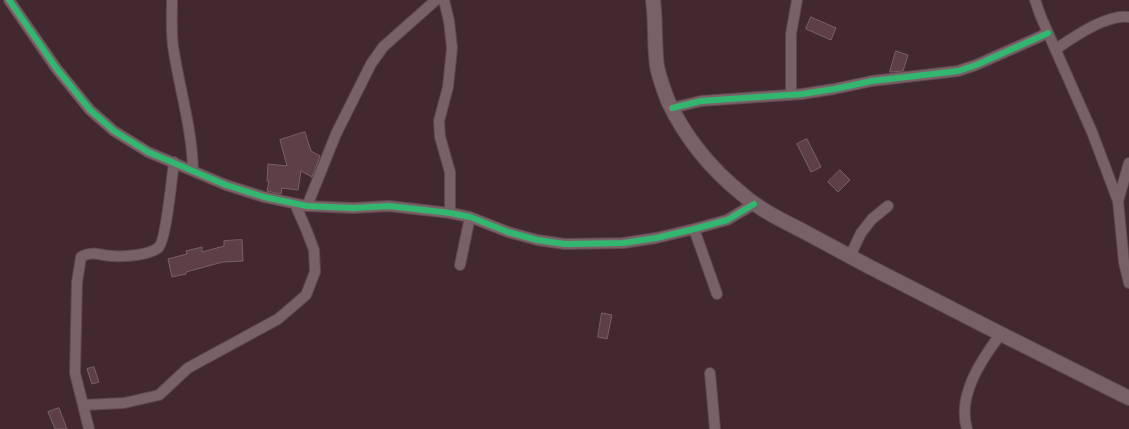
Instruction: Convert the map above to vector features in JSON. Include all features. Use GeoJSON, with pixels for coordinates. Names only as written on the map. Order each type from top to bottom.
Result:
{"type":"FeatureCollection","features":[{"type":"Feature","properties":{"kind":"main road"},"geometry":{"type":"LineString","coordinates":[[653,0],[657,66],[661,82],[672,108],[682,126],[720,176],[754,204],[789,224],[1000,335],[1129,398]]}},
{"type":"Feature","properties":{"kind":"street"},"geometry":{"type":"LineString","coordinates":[[9,0],[56,68],[90,110],[114,131],[148,152],[226,185],[264,197],[307,206],[353,208],[389,206],[450,213],[470,217],[508,232],[537,240],[565,244],[623,243],[656,238],[727,220],[754,204]]}},
{"type":"Feature","properties":{"kind":"street"},"geometry":{"type":"LineString","coordinates":[[172,0],[173,45],[193,150],[193,170]]}},
{"type":"Feature","properties":{"kind":"street"},"geometry":{"type":"LineString","coordinates":[[307,206],[336,134],[371,64],[383,47],[436,0]]}},
{"type":"Feature","properties":{"kind":"street"},"geometry":{"type":"LineString","coordinates":[[444,0],[449,20],[452,48],[448,87],[439,121],[440,137],[450,172],[450,213]]}},
{"type":"Feature","properties":{"kind":"street"},"geometry":{"type":"LineString","coordinates":[[791,95],[791,34],[797,0]]}},
{"type":"Feature","properties":{"kind":"street"},"geometry":{"type":"LineString","coordinates":[[1035,0],[1092,132],[1118,201],[1124,262],[1129,283]]}},
{"type":"Feature","properties":{"kind":"street"},"geometry":{"type":"LineString","coordinates":[[1056,50],[1083,32],[1108,20],[1129,17]]}},
{"type":"Feature","properties":{"kind":"street"},"geometry":{"type":"LineString","coordinates":[[672,108],[701,101],[791,95],[834,89],[872,81],[958,71],[976,65],[1048,33]]}},
{"type":"Feature","properties":{"kind":"street"},"geometry":{"type":"LineString","coordinates":[[89,429],[75,373],[77,282],[81,257],[85,254],[93,253],[112,256],[129,256],[152,252],[159,248],[162,241],[169,203],[174,162]]}},
{"type":"Feature","properties":{"kind":"street"},"geometry":{"type":"LineString","coordinates":[[1118,201],[1129,163]]}},
{"type":"Feature","properties":{"kind":"street"},"geometry":{"type":"LineString","coordinates":[[83,405],[124,403],[159,395],[188,368],[278,319],[306,294],[315,272],[314,250],[295,204]]}},
{"type":"Feature","properties":{"kind":"street"},"geometry":{"type":"LineString","coordinates":[[850,256],[861,233],[872,219],[888,206]]}},
{"type":"Feature","properties":{"kind":"street"},"geometry":{"type":"LineString","coordinates":[[460,265],[470,217]]}},
{"type":"Feature","properties":{"kind":"street"},"geometry":{"type":"LineString","coordinates":[[694,229],[717,294]]}},
{"type":"Feature","properties":{"kind":"street"},"geometry":{"type":"LineString","coordinates":[[967,429],[964,408],[970,388],[978,366],[1000,335]]}},
{"type":"Feature","properties":{"kind":"street"},"geometry":{"type":"LineString","coordinates":[[710,373],[715,429]]}},
{"type":"Feature","properties":{"kind":"building"},"geometry":{"type":"Polygon","coordinates":[[[811,17],[836,28],[831,40],[806,29],[811,17]]]}},
{"type":"Feature","properties":{"kind":"building"},"geometry":{"type":"Polygon","coordinates":[[[896,51],[908,55],[903,71],[890,72],[896,51]]]}},
{"type":"Feature","properties":{"kind":"building"},"geometry":{"type":"Polygon","coordinates":[[[305,132],[311,151],[320,156],[312,177],[301,171],[298,190],[282,188],[281,194],[267,191],[269,181],[267,181],[268,164],[287,166],[280,140],[305,132]]]}},
{"type":"Feature","properties":{"kind":"building"},"geometry":{"type":"Polygon","coordinates":[[[807,139],[821,167],[811,172],[797,144],[807,139]]]}},
{"type":"Feature","properties":{"kind":"building"},"geometry":{"type":"Polygon","coordinates":[[[840,170],[850,180],[838,192],[828,182],[840,170]]]}},
{"type":"Feature","properties":{"kind":"building"},"geometry":{"type":"Polygon","coordinates":[[[242,240],[243,261],[223,262],[172,277],[168,259],[187,254],[186,251],[202,247],[202,252],[224,246],[224,241],[242,240]]]}},
{"type":"Feature","properties":{"kind":"building"},"geometry":{"type":"Polygon","coordinates":[[[602,313],[612,315],[607,339],[598,337],[602,313]]]}},
{"type":"Feature","properties":{"kind":"building"},"geometry":{"type":"Polygon","coordinates":[[[94,367],[99,382],[92,384],[87,369],[94,367]]]}},
{"type":"Feature","properties":{"kind":"building"},"geometry":{"type":"Polygon","coordinates":[[[59,408],[67,429],[55,429],[48,412],[59,408]]]}},
{"type":"Feature","properties":{"kind":"cycle path"},"geometry":{"type":"LineString","coordinates":[[9,0],[56,68],[90,110],[114,131],[148,152],[226,185],[264,197],[307,206],[353,208],[389,206],[450,213],[470,217],[508,232],[537,240],[565,244],[623,243],[656,238],[727,220],[754,204]]}},
{"type":"Feature","properties":{"kind":"cycle path"},"geometry":{"type":"LineString","coordinates":[[672,108],[701,101],[802,94],[872,81],[958,71],[976,65],[1048,33]]}}]}
